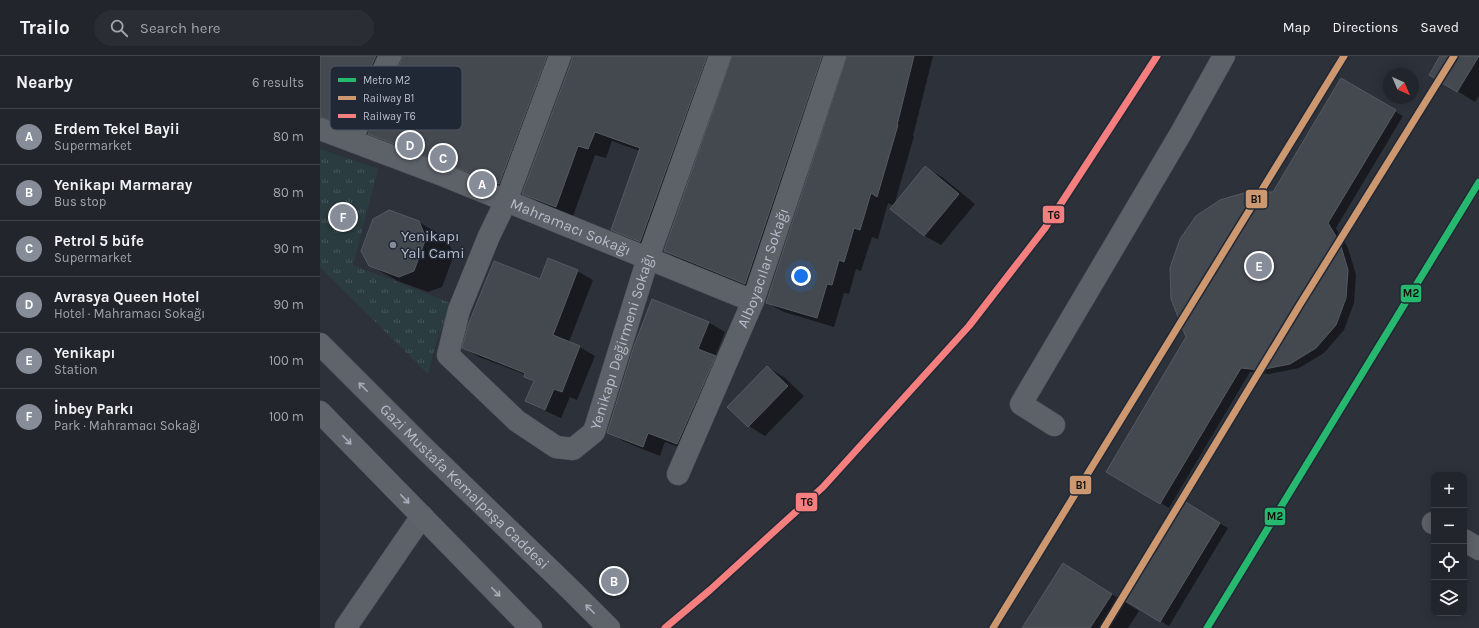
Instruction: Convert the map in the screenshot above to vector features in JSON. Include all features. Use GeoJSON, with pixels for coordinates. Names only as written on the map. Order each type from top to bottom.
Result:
{"type":"FeatureCollection","features":[{"type":"Feature","properties":{"kind":"main road","name":"Gazi Mustafa Kemalpaşa Caddesi"},"geometry":{"type":"LineString","coordinates":[[320,344],[424,448],[609,628]]}},
{"type":"Feature","properties":{"kind":"main road"},"geometry":{"type":"LineString","coordinates":[[320,412],[531,628]]}},
{"type":"Feature","properties":{"kind":"street"},"geometry":{"type":"LineString","coordinates":[[385,66],[390,56]]}},
{"type":"Feature","properties":{"kind":"street"},"geometry":{"type":"LineString","coordinates":[[506,200],[560,56]]}},
{"type":"Feature","properties":{"kind":"street","name":"Yenikapı Değirmeni Sokağı"},"geometry":{"type":"LineString","coordinates":[[506,200],[458,310],[448,355],[517,421],[556,447],[573,449],[594,432],[648,258],[720,56]]}},
{"type":"Feature","properties":{"kind":"street","name":"Alboyacılar Sokağı"},"geometry":{"type":"LineString","coordinates":[[678,474],[753,302],[835,56]]}},
{"type":"Feature","properties":{"kind":"street"},"geometry":{"type":"LineString","coordinates":[[1054,425],[1021,404],[1181,133],[1224,56]]}},
{"type":"Feature","properties":{"kind":"street","name":"Mahramacı Sokağı"},"geometry":{"type":"LineString","coordinates":[[320,129],[506,200],[753,302]]}},
{"type":"Feature","properties":{"kind":"street"},"geometry":{"type":"LineString","coordinates":[[351,140],[356,130]]}},
{"type":"Feature","properties":{"kind":"street"},"geometry":{"type":"LineString","coordinates":[[348,628],[346,627],[422,516]]}},
{"type":"Feature","properties":{"kind":"street"},"geometry":{"type":"LineString","coordinates":[[1467,542],[1479,549]]}},
{"type":"Feature","properties":{"kind":"green space"},"geometry":{"type":"Polygon","coordinates":[[[320,149],[378,169],[353,265],[453,304],[437,340],[428,374],[320,267],[320,149]]]}},
{"type":"Feature","properties":{"kind":"building"},"geometry":{"type":"Polygon","coordinates":[[[320,56],[376,56],[371,66],[330,66],[330,120],[320,117],[320,56]]]}},
{"type":"Feature","properties":{"kind":"building"},"geometry":{"type":"Polygon","coordinates":[[[402,56],[547,56],[499,184],[368,134],[370,130],[462,130],[462,66],[399,66],[402,56]]]}},
{"type":"Feature","properties":{"kind":"building"},"geometry":{"type":"Polygon","coordinates":[[[572,56],[707,56],[640,242],[611,230],[640,148],[595,132],[588,149],[578,146],[556,207],[522,194],[572,60],[572,56]]]}},
{"type":"Feature","properties":{"kind":"building"},"geometry":{"type":"Polygon","coordinates":[[[732,56],[822,56],[745,284],[664,251],[732,56]]]}},
{"type":"Feature","properties":{"kind":"building"},"geometry":{"type":"Polygon","coordinates":[[[847,56],[914,56],[898,125],[877,197],[871,193],[860,230],[854,228],[844,262],[839,260],[832,285],[827,284],[817,318],[766,303],[847,56]]]}},
{"type":"Feature","properties":{"kind":"building"},"geometry":{"type":"Polygon","coordinates":[[[1440,56],[1479,56],[1457,92],[1429,75],[1440,56]]]}},
{"type":"Feature","properties":{"kind":"building"},"geometry":{"type":"Polygon","coordinates":[[[1341,78],[1383,102],[1383,104],[1396,110],[1328,223],[1340,243],[1348,270],[1346,298],[1336,325],[1316,348],[1290,364],[1260,370],[1241,368],[1160,504],[1106,472],[1186,337],[1171,299],[1170,268],[1180,239],[1196,216],[1220,200],[1247,192],[1273,192],[1341,78]]]}},
{"type":"Feature","properties":{"kind":"building"},"geometry":{"type":"Polygon","coordinates":[[[925,166],[959,194],[924,236],[890,209],[925,166]]]}},
{"type":"Feature","properties":{"kind":"building","name":"Yenikapı Yalı Cami"},"geometry":{"type":"Polygon","coordinates":[[[389,210],[419,221],[426,238],[414,271],[399,277],[369,266],[361,251],[373,219],[389,210]]]}},
{"type":"Feature","properties":{"kind":"building"},"geometry":{"type":"Polygon","coordinates":[[[548,258],[578,270],[553,335],[580,346],[562,392],[554,389],[545,410],[525,401],[534,381],[524,377],[525,373],[462,348],[468,325],[494,261],[540,279],[548,258]]]}},
{"type":"Feature","properties":{"kind":"building"},"geometry":{"type":"Polygon","coordinates":[[[652,299],[709,322],[698,349],[716,356],[677,444],[648,433],[643,447],[607,433],[634,346],[652,299]]]}},
{"type":"Feature","properties":{"kind":"building"},"geometry":{"type":"Polygon","coordinates":[[[767,366],[788,386],[748,427],[727,407],[767,366]]]}},
{"type":"Feature","properties":{"kind":"building"},"geometry":{"type":"Polygon","coordinates":[[[1184,501],[1220,523],[1160,622],[1124,600],[1184,501]]]}},
{"type":"Feature","properties":{"kind":"building"},"geometry":{"type":"Polygon","coordinates":[[[1063,563],[1112,594],[1090,628],[1022,628],[1063,563]]]}},
{"type":"Feature","properties":{"kind":"metro line","name":"M2"},"geometry":{"type":"LineString","coordinates":[[1207,628],[1479,182]]}},
{"type":"Feature","properties":{"kind":"rail line","name":"T6"},"geometry":{"type":"LineString","coordinates":[[665,628],[710,590],[823,487],[969,326],[1045,228],[1157,56]]}},
{"type":"Feature","properties":{"kind":"rail line","name":"B1"},"geometry":{"type":"LineString","coordinates":[[993,628],[1344,56]]}},
{"type":"Feature","properties":{"kind":"rail line","name":"B1"},"geometry":{"type":"LineString","coordinates":[[1104,628],[1299,306],[1454,56]]}},
{"type":"Feature","properties":{"kind":"place","name":"Avrasya Queen Hotel"},"geometry":{"type":"Point","coordinates":[410,145]}},
{"type":"Feature","properties":{"kind":"place","name":"Petrol 5 büfe"},"geometry":{"type":"Point","coordinates":[443,158]}},
{"type":"Feature","properties":{"kind":"place","name":"Erdem Tekel Bayii"},"geometry":{"type":"Point","coordinates":[482,184]}},
{"type":"Feature","properties":{"kind":"place","name":"İnbey Parkı"},"geometry":{"type":"Point","coordinates":[343,217]}},
{"type":"Feature","properties":{"kind":"place","name":"Yenikapı Yalı Cami"},"geometry":{"type":"Point","coordinates":[393,245]}},
{"type":"Feature","properties":{"kind":"place","name":"Yenikapı"},"geometry":{"type":"Point","coordinates":[1259,266]}},
{"type":"Feature","properties":{"kind":"place","name":"Yenikapı Marmaray"},"geometry":{"type":"Point","coordinates":[614,581]}}]}
